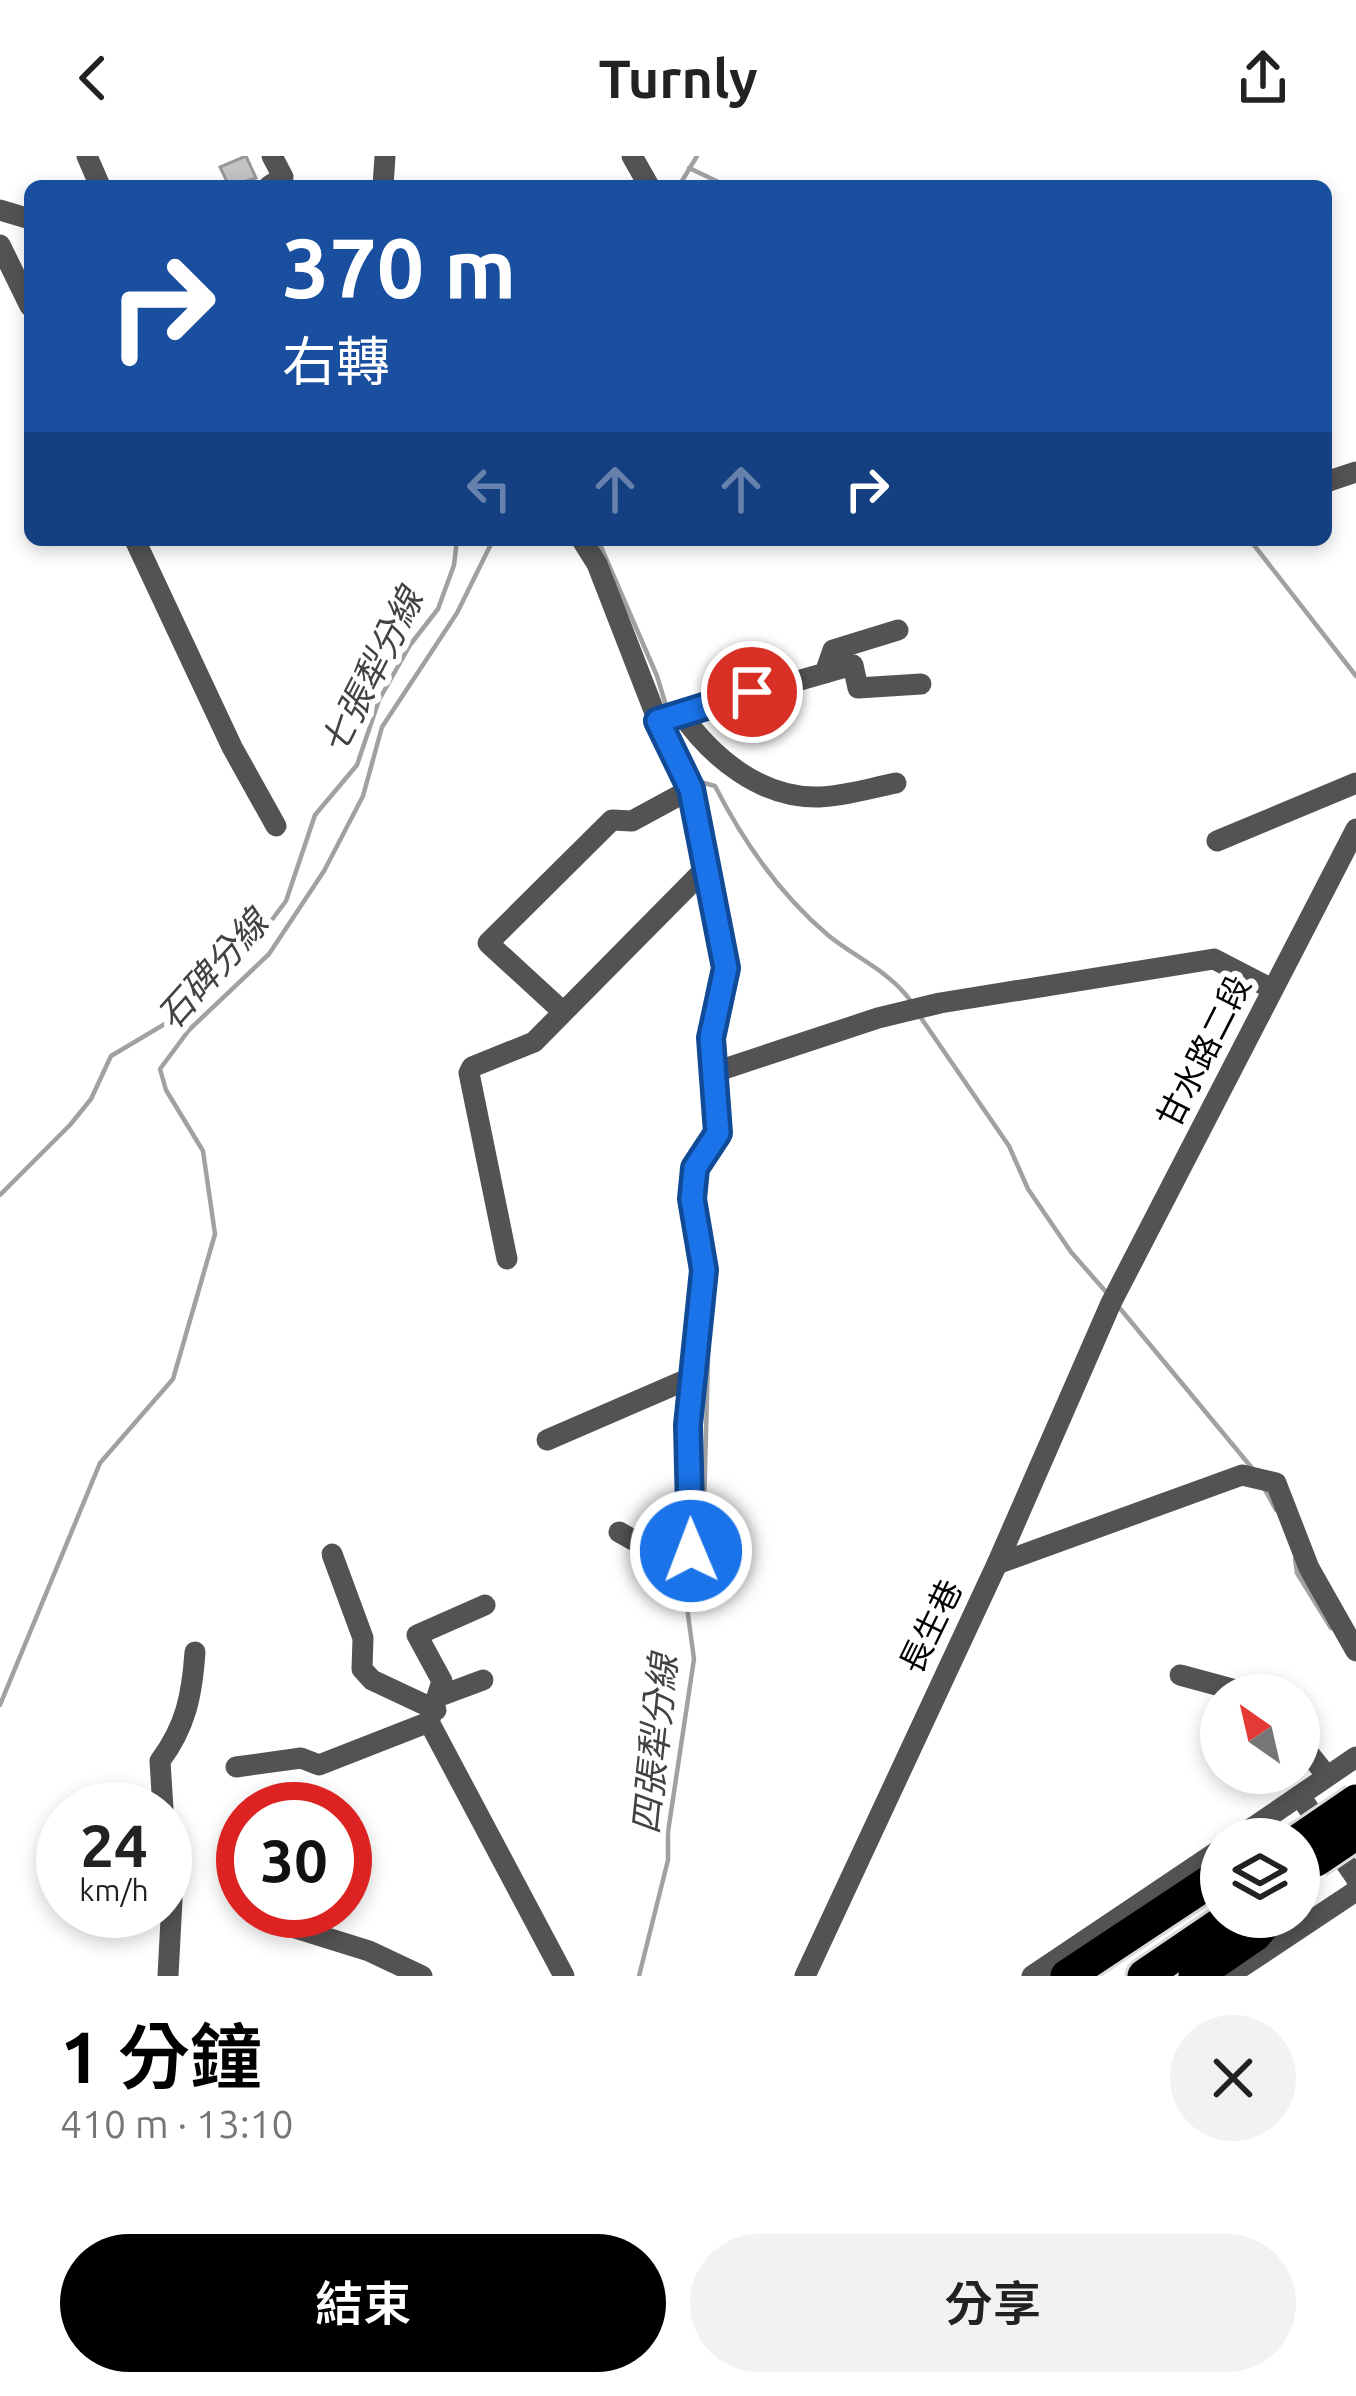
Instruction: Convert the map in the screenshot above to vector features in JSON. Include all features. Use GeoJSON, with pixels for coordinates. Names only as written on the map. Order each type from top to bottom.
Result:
{"type":"FeatureCollection","features":[{"type":"Feature","properties":{"kind":"highway"},"geometry":{"type":"LineString","coordinates":[[1320,1843],[1356,1801]]}},
{"type":"Feature","properties":{"kind":"highway"},"geometry":{"type":"LineString","coordinates":[[1320,1853],[1356,1833]]}},
{"type":"Feature","properties":{"kind":"highway"},"geometry":{"type":"LineString","coordinates":[[1067,1976],[1200,1888]]}},
{"type":"Feature","properties":{"kind":"highway"},"geometry":{"type":"LineString","coordinates":[[1099,1976],[1200,1907]]}},
{"type":"Feature","properties":{"kind":"highway"},"geometry":{"type":"LineString","coordinates":[[1144,1976],[1200,1938]]}},
{"type":"Feature","properties":{"kind":"highway"},"geometry":{"type":"LineString","coordinates":[[1195,1976],[1251,1938]]}},
{"type":"Feature","properties":{"kind":"street"},"geometry":{"type":"LineString","coordinates":[[272,156],[284,177],[279,180]]}},
{"type":"Feature","properties":{"kind":"street"},"geometry":{"type":"LineString","coordinates":[[0,245],[24,295]]}},
{"type":"Feature","properties":{"kind":"street"},"geometry":{"type":"LineString","coordinates":[[138,546],[232,747],[276,826]]}},
{"type":"Feature","properties":{"kind":"street"},"geometry":{"type":"LineString","coordinates":[[588,546],[658,721],[691,789],[726,968],[711,1038],[718,1133],[695,1168],[692,1199],[704,1270],[688,1425],[691,1551],[664,1557],[620,1532]]}},
{"type":"Feature","properties":{"kind":"street"},"geometry":{"type":"LineString","coordinates":[[825,673],[832,650],[898,630]]}},
{"type":"Feature","properties":{"kind":"street"},"geometry":{"type":"LineString","coordinates":[[658,721],[853,665],[858,688],[921,684]]}},
{"type":"Feature","properties":{"kind":"street"},"geometry":{"type":"LineString","coordinates":[[680,712],[701,744],[727,765],[792,794],[820,797],[896,783]]}},
{"type":"Feature","properties":{"kind":"street"},"geometry":{"type":"LineString","coordinates":[[1217,841],[1356,783]]}},
{"type":"Feature","properties":{"kind":"street"},"geometry":{"type":"LineString","coordinates":[[561,1010],[488,943],[613,820],[632,821],[691,789]]}},
{"type":"Feature","properties":{"kind":"street","name":"甘水路二段"},"geometry":{"type":"LineString","coordinates":[[1111,1303],[1356,830]]}},
{"type":"Feature","properties":{"kind":"street"},"geometry":{"type":"LineString","coordinates":[[507,1259],[469,1073],[472,1066],[534,1042],[709,866]]}},
{"type":"Feature","properties":{"kind":"street"},"geometry":{"type":"LineString","coordinates":[[712,1073],[878,1018],[1214,959],[1273,988]]}},
{"type":"Feature","properties":{"kind":"street","name":"長生巷"},"geometry":{"type":"LineString","coordinates":[[805,1976],[997,1564],[1111,1303]]}},
{"type":"Feature","properties":{"kind":"street"},"geometry":{"type":"LineString","coordinates":[[547,1440],[695,1376]]}},
{"type":"Feature","properties":{"kind":"street"},"geometry":{"type":"LineString","coordinates":[[997,1564],[1242,1475],[1276,1483],[1309,1568],[1356,1651]]}},
{"type":"Feature","properties":{"kind":"street"},"geometry":{"type":"LineString","coordinates":[[332,1554],[363,1638],[362,1669],[372,1679],[435,1709],[564,1976]]}},
{"type":"Feature","properties":{"kind":"street"},"geometry":{"type":"LineString","coordinates":[[435,1709],[442,1681],[417,1635],[485,1605]]}},
{"type":"Feature","properties":{"kind":"street"},"geometry":{"type":"LineString","coordinates":[[161,1782],[160,1761],[180,1734],[186,1716],[195,1652]]}},
{"type":"Feature","properties":{"kind":"street"},"geometry":{"type":"LineString","coordinates":[[1180,1675],[1200,1680]]}},
{"type":"Feature","properties":{"kind":"street"},"geometry":{"type":"LineString","coordinates":[[236,1767],[301,1758],[319,1765],[435,1709],[483,1680]]}},
{"type":"Feature","properties":{"kind":"street"},"geometry":{"type":"LineString","coordinates":[[1267,1818],[1356,1757]]}},
{"type":"Feature","properties":{"kind":"street"},"geometry":{"type":"LineString","coordinates":[[1320,1767],[1328,1776]]}},
{"type":"Feature","properties":{"kind":"street"},"geometry":{"type":"LineString","coordinates":[[1300,1796],[1356,1878]]}},
{"type":"Feature","properties":{"kind":"street"},"geometry":{"type":"LineString","coordinates":[[1032,1976],[1200,1863]]}},
{"type":"Feature","properties":{"kind":"street"},"geometry":{"type":"LineString","coordinates":[[1228,1976],[1356,1891]]}},
{"type":"Feature","properties":{"kind":"street"},"geometry":{"type":"LineString","coordinates":[[168,1976],[170,1938]]}},
{"type":"Feature","properties":{"kind":"street"},"geometry":{"type":"LineString","coordinates":[[325,1938],[369,1951],[422,1976]]}},
{"type":"Feature","properties":{"kind":"building"},"geometry":{"type":"Polygon","coordinates":[[[246,156],[256,178],[226,180],[220,167],[246,156]]]}},
{"type":"Feature","properties":{"kind":"waterway"},"geometry":{"type":"LineString","coordinates":[[683,180],[697,156]]}},
{"type":"Feature","properties":{"kind":"waterway"},"geometry":{"type":"LineString","coordinates":[[689,168],[714,180]]}},
{"type":"Feature","properties":{"kind":"waterway","name":"七張犁分線"},"geometry":{"type":"LineString","coordinates":[[0,1195],[91,1099],[111,1056],[190,1009],[250,949],[286,901],[315,815],[357,765],[379,700],[410,645],[438,609],[456,546]]}},
{"type":"Feature","properties":{"kind":"waterway","name":"石碑分線"},"geometry":{"type":"LineString","coordinates":[[0,1705],[100,1463],[173,1379],[215,1234],[203,1151],[166,1090],[160,1069],[189,1030],[269,954],[324,871],[363,796],[382,727],[457,613],[490,546]]}},
{"type":"Feature","properties":{"kind":"waterway","name":"四張犁分線"},"geometry":{"type":"LineString","coordinates":[[601,546],[668,712]]}},
{"type":"Feature","properties":{"kind":"waterway"},"geometry":{"type":"LineString","coordinates":[[1255,546],[1356,676]]}},
{"type":"Feature","properties":{"kind":"waterway","name":"四張犁分線"},"geometry":{"type":"LineString","coordinates":[[672,723],[684,751]]}},
{"type":"Feature","properties":{"kind":"waterway"},"geometry":{"type":"LineString","coordinates":[[697,781],[715,786],[738,828],[794,903],[829,936],[893,981],[910,1000]]}},
{"type":"Feature","properties":{"kind":"waterway","name":"四張犁分線"},"geometry":{"type":"LineString","coordinates":[[708,824],[731,937]]}},
{"type":"Feature","properties":{"kind":"waterway","name":"四張犁分線"},"geometry":{"type":"LineString","coordinates":[[722,1049],[729,1001]]}},
{"type":"Feature","properties":{"kind":"waterway"},"geometry":{"type":"LineString","coordinates":[[919,1015],[1009,1146],[1028,1189],[1071,1252],[1107,1293]]}},
{"type":"Feature","properties":{"kind":"waterway","name":"四張犁分線"},"geometry":{"type":"LineString","coordinates":[[703,1187],[706,1224]]}},
{"type":"Feature","properties":{"kind":"waterway"},"geometry":{"type":"LineString","coordinates":[[1118,1306],[1252,1468]]}},
{"type":"Feature","properties":{"kind":"waterway","name":"四張犁分線"},"geometry":{"type":"LineString","coordinates":[[639,1976],[668,1860],[694,1659],[686,1600],[703,1547],[709,1319]]}},
{"type":"Feature","properties":{"kind":"waterway"},"geometry":{"type":"LineString","coordinates":[[1264,1488],[1276,1510]]}},
{"type":"Feature","properties":{"kind":"waterway"},"geometry":{"type":"LineString","coordinates":[[1295,1559],[1297,1573],[1331,1628]]}},
{"type":"Feature","properties":{"kind":"route"},"geometry":{"type":"LineString","coordinates":[[691,1551],[688,1425],[704,1270],[692,1199],[695,1168],[718,1133],[711,1038],[726,968],[691,789],[658,721],[752,692]]}}]}
